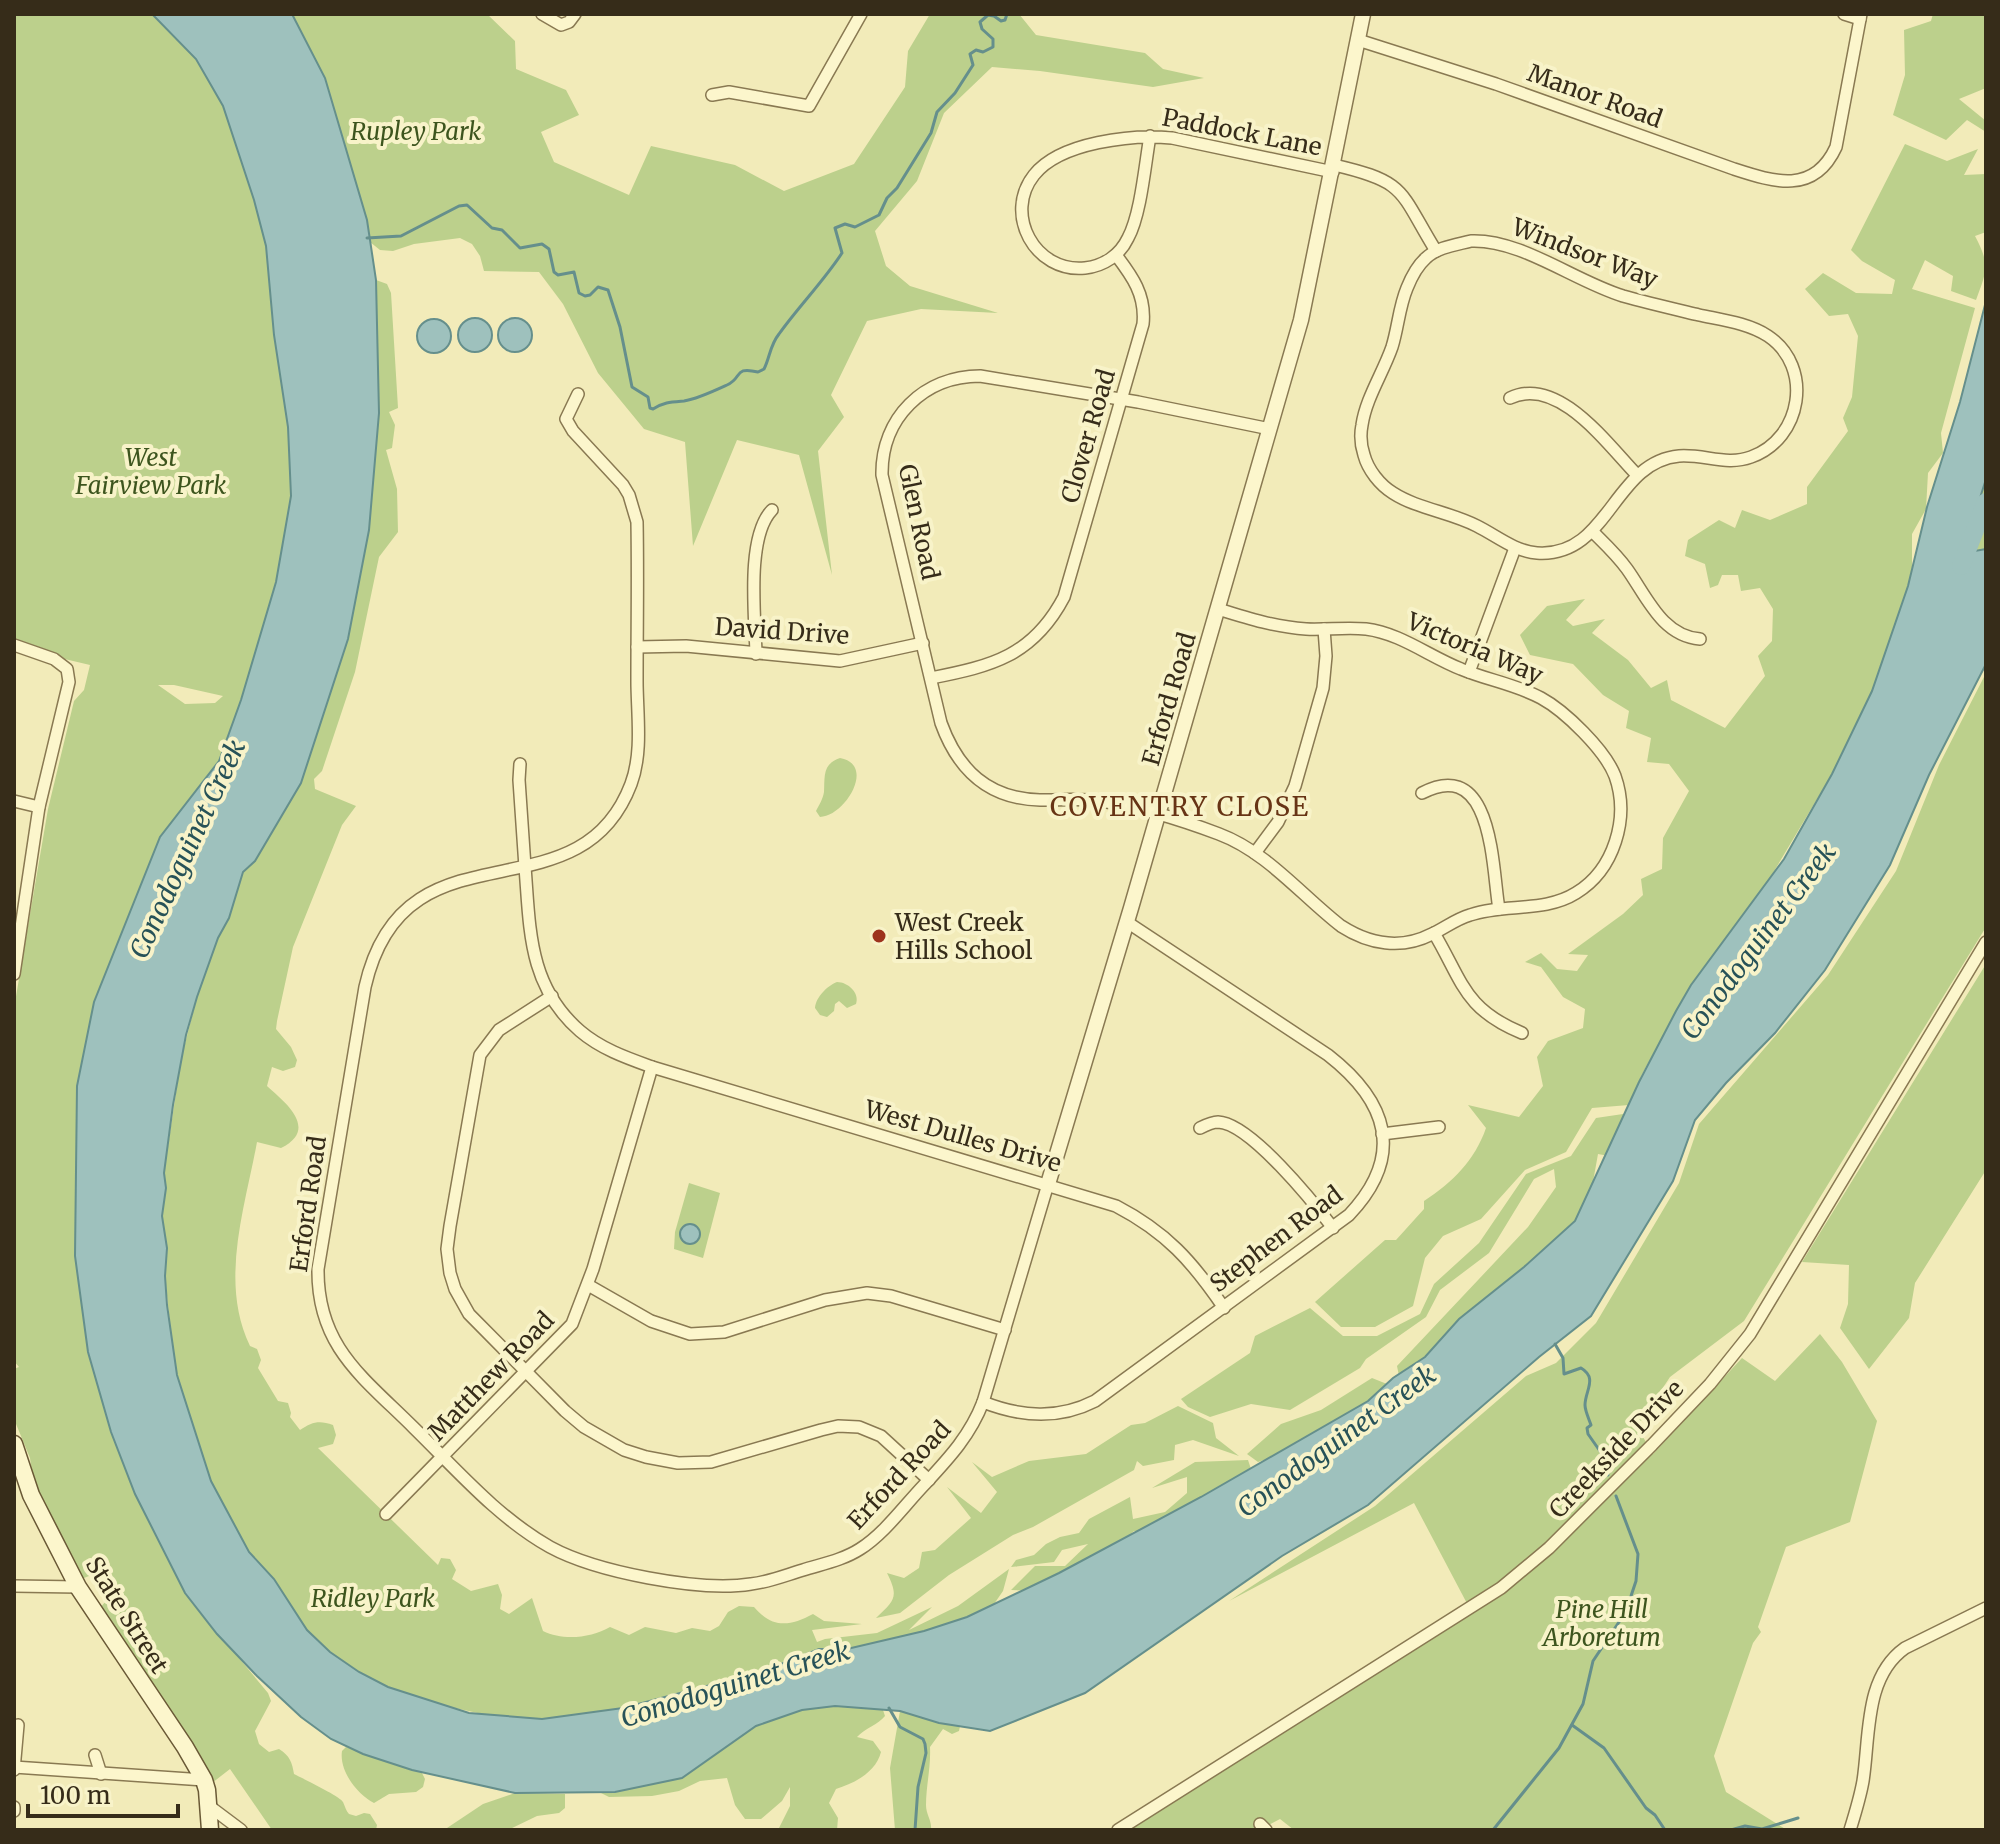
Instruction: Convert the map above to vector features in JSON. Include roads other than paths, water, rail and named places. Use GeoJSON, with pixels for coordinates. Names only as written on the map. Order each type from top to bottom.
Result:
{"type":"FeatureCollection","features":[{"type":"Feature","properties":{"kind":"main road","name":"State Street"},"geometry":{"type":"LineString","coordinates":[[14,1444],[36,1507],[78,1587],[204,1780],[210,1830]]}},
{"type":"Feature","properties":{"kind":"street"},"geometry":{"type":"LineString","coordinates":[[542,14],[561,25],[569,22],[575,14]]}},
{"type":"Feature","properties":{"kind":"street"},"geometry":{"type":"LineString","coordinates":[[712,95],[724,91],[809,106],[861,14]]}},
{"type":"Feature","properties":{"kind":"street","name":"Erford Road"},"geometry":{"type":"LineString","coordinates":[[578,394],[566,419],[573,431],[623,485],[637,522],[638,753],[633,780],[607,824],[569,854],[525,867],[464,879],[432,891],[404,910],[381,939],[365,987],[323,1234],[318,1284],[323,1314],[334,1344],[353,1369],[509,1519],[553,1548],[586,1562],[626,1572],[714,1585],[764,1582],[856,1552],[866,1545],[929,1480],[972,1429],[983,1402],[1159,815],[1301,320],[1363,14]]}},
{"type":"Feature","properties":{"kind":"street"},"geometry":{"type":"LineString","coordinates":[[1844,14],[1860,17]]}},
{"type":"Feature","properties":{"kind":"street","name":"Manor Road"},"geometry":{"type":"LineString","coordinates":[[1358,40],[1496,84],[1759,177],[1787,181],[1817,173],[1826,165],[1836,147],[1860,17]]}},
{"type":"Feature","properties":{"kind":"street"},"geometry":{"type":"LineString","coordinates":[[1116,255],[1132,230],[1150,136]]}},
{"type":"Feature","properties":{"kind":"street","name":"Paddock Lane"},"geometry":{"type":"LineString","coordinates":[[1116,255],[1100,265],[1078,268],[1065,267],[1048,259],[1027,236],[1022,215],[1023,196],[1033,176],[1056,157],[1111,141],[1150,136],[1367,172],[1395,187],[1411,204],[1436,251]]}},
{"type":"Feature","properties":{"kind":"street","name":"Windsor Way"},"geometry":{"type":"LineString","coordinates":[[1471,241],[1507,246],[1622,295],[1751,327],[1781,347],[1794,371],[1797,394],[1793,418],[1773,444],[1761,453],[1739,460],[1685,456],[1666,459],[1637,475],[1593,532],[1581,542],[1558,551],[1536,553],[1515,548],[1477,525],[1392,493],[1375,475],[1364,455],[1361,439],[1364,415],[1393,344],[1406,290],[1418,267],[1436,251],[1471,241]]}},
{"type":"Feature","properties":{"kind":"street","name":"Clover Road"},"geometry":{"type":"LineString","coordinates":[[931,678],[981,667],[1012,655],[1036,637],[1064,597],[1144,314],[1137,285],[1116,255]]}},
{"type":"Feature","properties":{"kind":"street","name":"Glen Road"},"geometry":{"type":"LineString","coordinates":[[1159,815],[1099,800],[1025,799],[980,781],[958,760],[949,744],[931,678],[882,475],[884,453],[901,413],[930,388],[955,377],[966,376],[992,377],[1122,399],[1270,429]]}},
{"type":"Feature","properties":{"kind":"street"},"geometry":{"type":"LineString","coordinates":[[1510,398],[1529,392],[1557,400],[1578,414],[1637,475]]}},
{"type":"Feature","properties":{"kind":"street"},"geometry":{"type":"LineString","coordinates":[[756,654],[756,542],[760,527],[772,510]]}},
{"type":"Feature","properties":{"kind":"street"},"geometry":{"type":"LineString","coordinates":[[1593,532],[1616,555],[1653,609],[1672,630],[1686,638],[1700,639]]}},
{"type":"Feature","properties":{"kind":"street"},"geometry":{"type":"LineString","coordinates":[[1469,672],[1515,548]]}},
{"type":"Feature","properties":{"kind":"street","name":"Victoria Way"},"geometry":{"type":"LineString","coordinates":[[1159,815],[1219,834],[1255,853],[1356,936],[1379,943],[1399,943],[1434,933],[1469,915],[1553,903],[1585,887],[1611,854],[1619,829],[1621,802],[1614,775],[1605,758],[1541,698],[1469,672],[1377,631],[1266,624],[1218,609]]}},
{"type":"Feature","properties":{"kind":"street"},"geometry":{"type":"LineString","coordinates":[[1255,853],[1278,822],[1295,786],[1323,688],[1326,656],[1324,629]]}},
{"type":"Feature","properties":{"kind":"street","name":"David Drive"},"geometry":{"type":"LineString","coordinates":[[637,647],[686,646],[840,661],[923,643]]}},
{"type":"Feature","properties":{"kind":"street"},"geometry":{"type":"LineString","coordinates":[[14,645],[54,659],[67,669],[69,682],[39,807],[14,974]]}},
{"type":"Feature","properties":{"kind":"street","name":"West Dulles Drive"},"geometry":{"type":"LineString","coordinates":[[520,764],[525,867],[536,967],[565,1015],[591,1040],[652,1067],[1116,1206],[1160,1232],[1191,1262],[1224,1308]]}},
{"type":"Feature","properties":{"kind":"street"},"geometry":{"type":"LineString","coordinates":[[1422,793],[1449,785],[1465,793],[1481,811],[1491,836],[1499,909]]}},
{"type":"Feature","properties":{"kind":"street"},"geometry":{"type":"LineString","coordinates":[[14,801],[39,807]]}},
{"type":"Feature","properties":{"kind":"street"},"geometry":{"type":"LineString","coordinates":[[1127,922],[1328,1055],[1351,1074],[1377,1110],[1382,1134],[1439,1127]]}},
{"type":"Feature","properties":{"kind":"street"},"geometry":{"type":"LineString","coordinates":[[1434,933],[1473,1003],[1494,1021],[1522,1033]]}},
{"type":"Feature","properties":{"kind":"street","name":"Creekside Drive"},"geometry":{"type":"LineString","coordinates":[[1118,1830],[1501,1588],[1549,1548],[1652,1445],[1710,1384],[1759,1321],[1986,942]]}},
{"type":"Feature","properties":{"kind":"street"},"geometry":{"type":"LineString","coordinates":[[552,996],[499,1030],[480,1055],[447,1249],[450,1273],[461,1301],[487,1335],[584,1427],[624,1450],[678,1463],[711,1462],[821,1430],[850,1426],[881,1436],[929,1480]]}},
{"type":"Feature","properties":{"kind":"street","name":"Matthew Road"},"geometry":{"type":"LineString","coordinates":[[386,1514],[572,1324],[588,1285],[652,1067]]}},
{"type":"Feature","properties":{"kind":"street"},"geometry":{"type":"LineString","coordinates":[[1200,1128],[1217,1122],[1230,1126],[1249,1139],[1285,1170],[1333,1228]]}},
{"type":"Feature","properties":{"kind":"street","name":"Stephen Road"},"geometry":{"type":"LineString","coordinates":[[983,1402],[1032,1416],[1046,1416],[1086,1406],[1122,1383],[1349,1215],[1369,1191],[1381,1159],[1382,1134]]}},
{"type":"Feature","properties":{"kind":"street"},"geometry":{"type":"LineString","coordinates":[[588,1285],[651,1321],[690,1334],[724,1332],[825,1300],[867,1293],[891,1296],[1005,1330]]}},
{"type":"Feature","properties":{"kind":"street"},"geometry":{"type":"LineString","coordinates":[[14,1586],[78,1587]]}},
{"type":"Feature","properties":{"kind":"street"},"geometry":{"type":"LineString","coordinates":[[1850,1830],[1861,1795],[1874,1698],[1882,1671],[1905,1648],[1986,1608]]}},
{"type":"Feature","properties":{"kind":"street"},"geometry":{"type":"LineString","coordinates":[[18,1725],[14,1768],[204,1780]]}},
{"type":"Feature","properties":{"kind":"street"},"geometry":{"type":"LineString","coordinates":[[95,1755],[101,1774]]}},
{"type":"Feature","properties":{"kind":"street"},"geometry":{"type":"LineString","coordinates":[[209,1806],[241,1830]]}},
{"type":"Feature","properties":{"kind":"water"},"geometry":{"type":"Polygon","coordinates":[[[152,14],[292,14],[325,78],[367,220],[376,280],[379,413],[369,530],[348,639],[301,783],[255,861],[243,872],[229,918],[218,938],[197,997],[186,1035],[173,1105],[162,1216],[167,1248],[167,1305],[177,1375],[211,1481],[249,1552],[274,1579],[307,1630],[330,1652],[388,1687],[469,1713],[542,1719],[623,1708],[760,1672],[819,1649],[847,1649],[924,1631],[967,1617],[1059,1573],[1201,1497],[1368,1401],[1393,1378],[1425,1357],[1459,1319],[1575,1221],[1639,1082],[1676,1011],[1691,985],[1784,859],[1832,774],[1872,691],[1908,586],[1927,507],[1960,402],[1986,301],[1986,479],[1966,542],[1975,551],[1986,549],[1986,664],[1929,775],[1890,865],[1825,970],[1775,1033],[1695,1120],[1673,1181],[1591,1316],[1368,1505],[1282,1556],[1085,1693],[990,1731],[939,1723],[900,1711],[835,1706],[802,1710],[756,1726],[682,1778],[615,1792],[515,1793],[412,1770],[363,1754],[331,1739],[301,1717],[217,1634],[185,1593],[135,1494],[111,1432],[88,1352],[75,1256],[77,1086],[94,1002],[160,837],[219,761],[241,700],[276,582],[291,496],[288,427],[274,335],[266,246],[254,200],[223,106],[196,59],[152,14]]]}},
{"type":"Feature","properties":{"kind":"water"},"geometry":{"type":"Polygon","coordinates":[[[475,318],[487,323],[492,335],[487,347],[475,352],[463,347],[458,335],[463,323],[475,318]]]}},
{"type":"Feature","properties":{"kind":"water"},"geometry":{"type":"Polygon","coordinates":[[[515,318],[527,323],[532,335],[527,347],[515,352],[503,347],[498,335],[503,323],[515,318]]]}},
{"type":"Feature","properties":{"kind":"water"},"geometry":{"type":"Polygon","coordinates":[[[434,319],[446,324],[451,336],[446,348],[434,353],[422,348],[417,336],[422,324],[434,319]]]}},
{"type":"Feature","properties":{"kind":"water"},"geometry":{"type":"Polygon","coordinates":[[[690,1224],[697,1227],[700,1234],[697,1241],[690,1244],[683,1241],[680,1234],[683,1227],[690,1224]]]}},
{"type":"Feature","properties":{"kind":"waterway"},"geometry":{"type":"LineString","coordinates":[[367,238],[401,236],[459,206],[467,205],[492,228],[502,230],[520,248],[542,244],[549,249],[554,272],[558,275],[574,272],[579,293],[590,295],[598,287],[608,290],[620,327],[632,387],[648,397],[650,408],[700,397],[732,382],[741,372],[764,369],[776,338],[842,253],[835,228],[845,224],[855,227],[879,215],[931,133],[937,112],[955,93],[973,65],[970,54],[993,47],[993,39],[982,29],[980,22],[988,15],[1005,20],[1007,14]]}},
{"type":"Feature","properties":{"kind":"waterway","name":"Conodoguinet Creek"},"geometry":{"type":"LineString","coordinates":[[1961,566],[1986,502]]}},
{"type":"Feature","properties":{"kind":"waterway"},"geometry":{"type":"LineString","coordinates":[[1555,1344],[1563,1358],[1564,1374],[1581,1368],[1589,1376],[1585,1405],[1591,1425],[1587,1428],[1588,1434],[1602,1454],[1608,1475]]}},
{"type":"Feature","properties":{"kind":"waterway"},"geometry":{"type":"LineString","coordinates":[[1493,1830],[1559,1748],[1583,1704],[1593,1661],[1621,1619],[1631,1596],[1636,1581],[1638,1554],[1616,1496]]}},
{"type":"Feature","properties":{"kind":"waterway"},"geometry":{"type":"LineString","coordinates":[[889,1708],[900,1727],[923,1739],[925,1744],[915,1830]]}},
{"type":"Feature","properties":{"kind":"waterway"},"geometry":{"type":"LineString","coordinates":[[1572,1725],[1604,1748],[1665,1830]]}},
{"type":"Feature","properties":{"kind":"waterway"},"geometry":{"type":"LineString","coordinates":[[1731,1830],[1745,1826],[1762,1829],[1798,1818]]}},
{"type":"Feature","properties":{"kind":"place","name":"West Creek Hills School"},"geometry":{"type":"Point","coordinates":[879,936]}},
{"type":"Feature","properties":{"kind":"district","name":"COVENTRY CLOSE"},"geometry":{"type":"Point","coordinates":[1180,806]}},
{"type":"Feature","properties":{"kind":"park label","name":"Rupley Park"},"geometry":{"type":"Point","coordinates":[416,131]}},
{"type":"Feature","properties":{"kind":"park label","name":"West Fairview Park"},"geometry":{"type":"Point","coordinates":[151,471]}},
{"type":"Feature","properties":{"kind":"park label","name":"Ridley Park"},"geometry":{"type":"Point","coordinates":[373,1598]}},
{"type":"Feature","properties":{"kind":"park label","name":"Pine Hill Arboretum"},"geometry":{"type":"Point","coordinates":[1602,1623]}}]}
